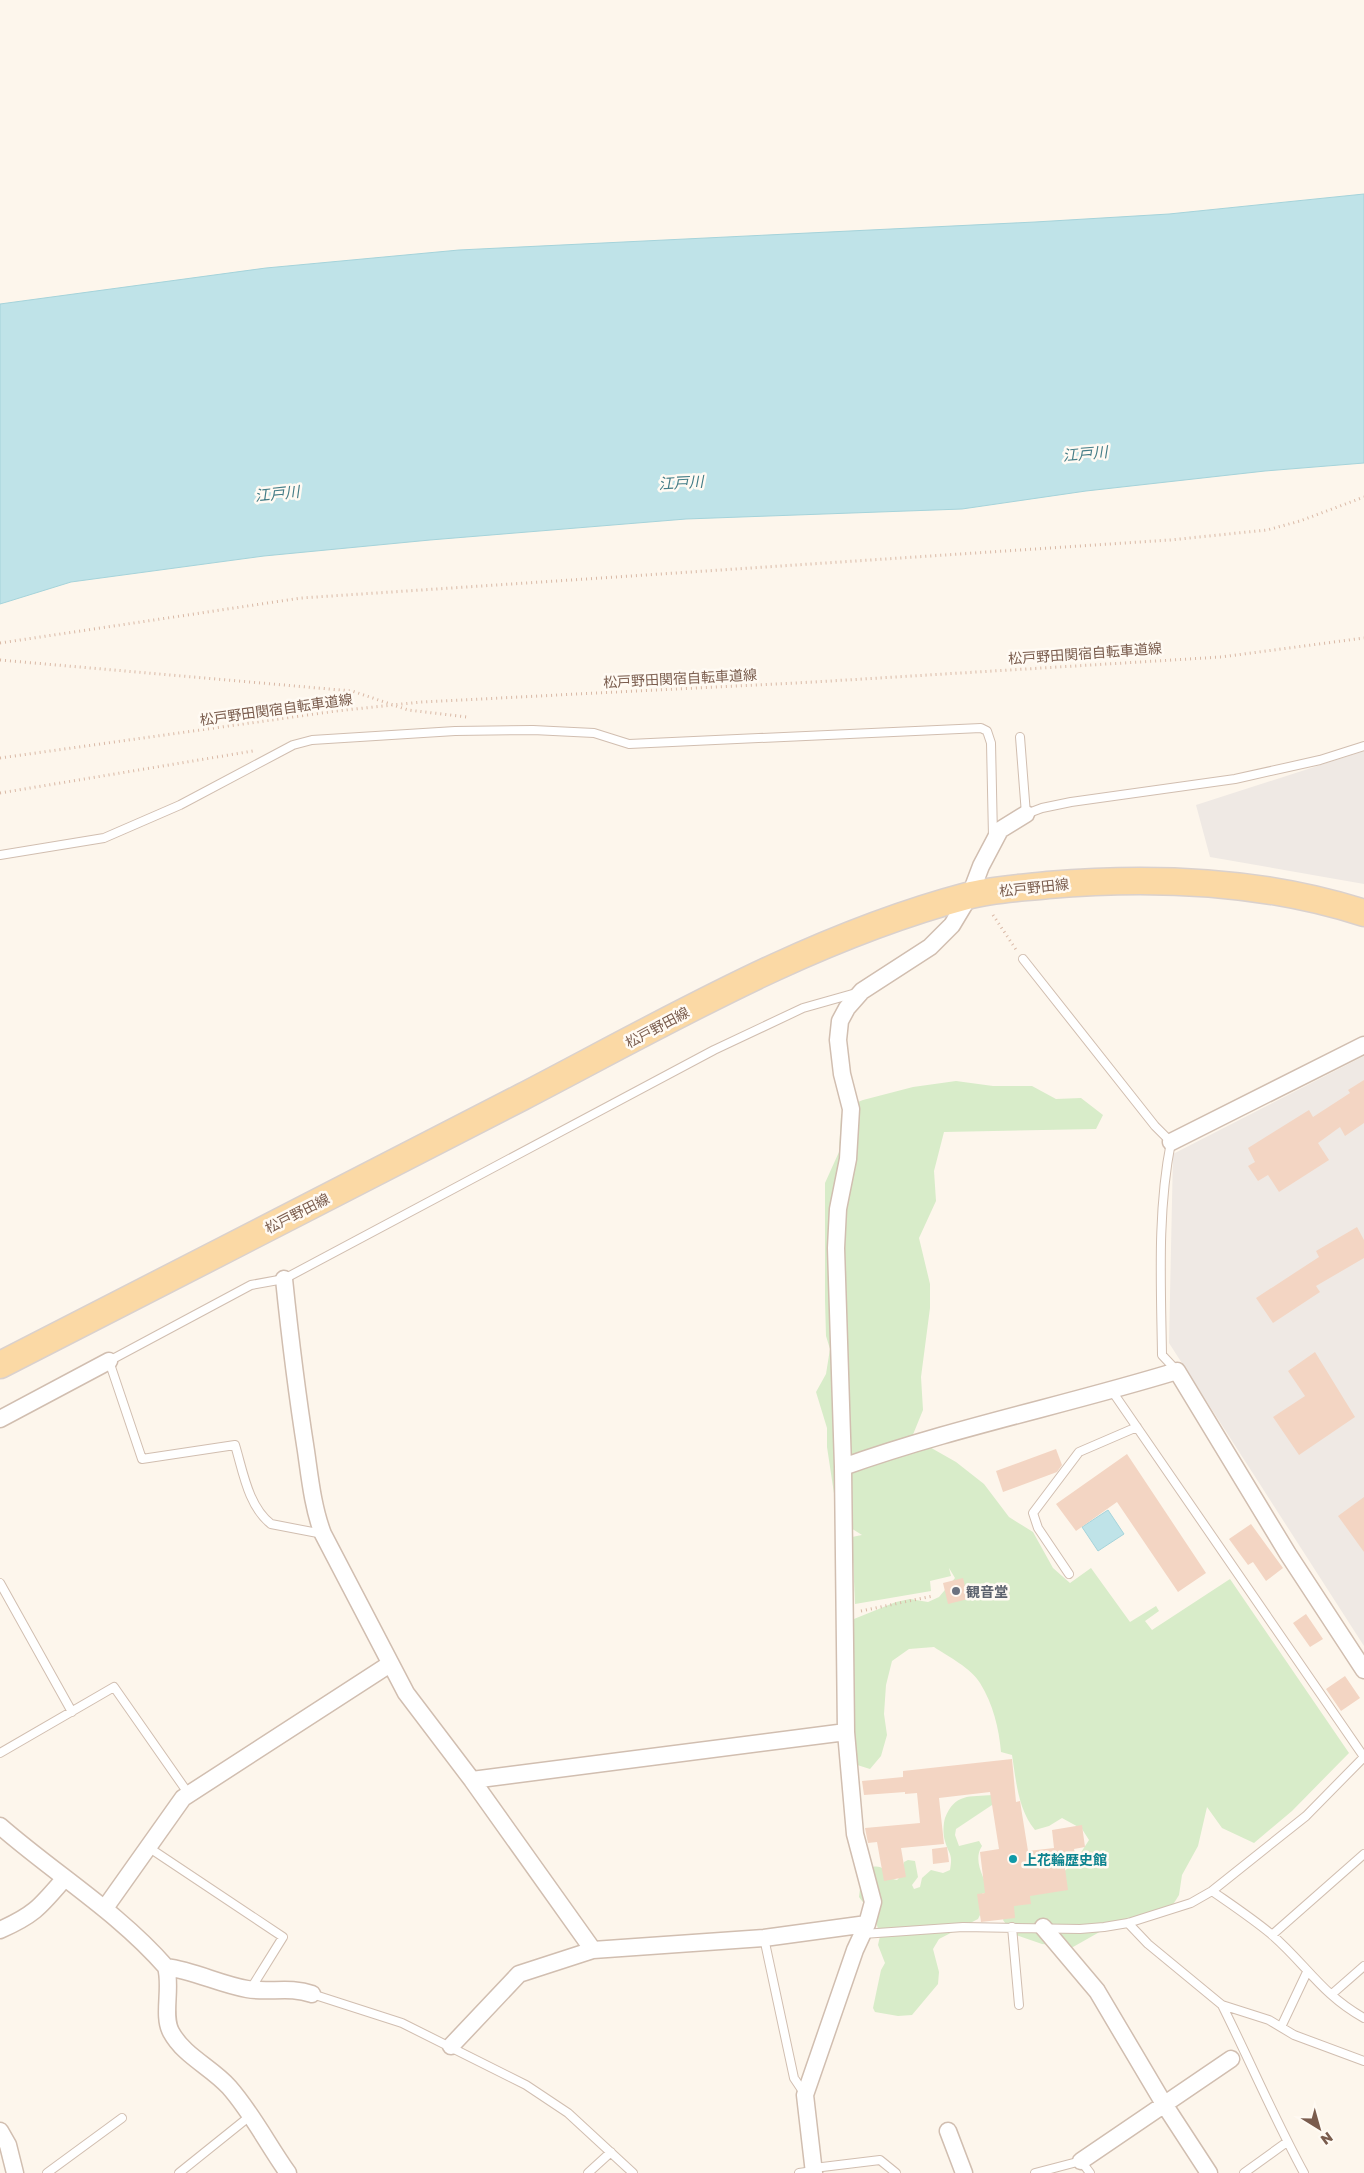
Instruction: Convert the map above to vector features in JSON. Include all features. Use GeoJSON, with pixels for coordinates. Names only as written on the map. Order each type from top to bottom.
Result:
{"type":"FeatureCollection","features":[{"type":"Feature","properties":{"kind":"main road","name":"松戸野田線"},"geometry":{"type":"LineString","coordinates":[[0,1365],[777,967],[848,935],[970,895],[1092,882],[1174,881],[1234,885],[1289,894],[1364,913]]}},
{"type":"Feature","properties":{"kind":"street"},"geometry":{"type":"LineString","coordinates":[[810,2171],[805,2095],[873,1902],[855,1834],[846,1732],[843,1615],[843,1467],[836,1248],[838,1209],[848,1159],[851,1109],[842,1074],[838,1040],[840,1022],[847,1008],[862,991],[930,947],[952,925],[970,895],[1000,830],[1026,814]]}},
{"type":"Feature","properties":{"kind":"street"},"geometry":{"type":"LineString","coordinates":[[1171,1142],[1364,1044]]}},
{"type":"Feature","properties":{"kind":"street"},"geometry":{"type":"LineString","coordinates":[[284,1279],[300,1416],[316,1518],[323,1534],[406,1693],[472,1780],[593,1950]]}},
{"type":"Feature","properties":{"kind":"street"},"geometry":{"type":"LineString","coordinates":[[0,1419],[109,1361]]}},
{"type":"Feature","properties":{"kind":"street"},"geometry":{"type":"LineString","coordinates":[[843,1467],[887,1451],[973,1426],[1112,1391],[1177,1371],[1288,1554],[1364,1670]]}},
{"type":"Feature","properties":{"kind":"street"},"geometry":{"type":"LineString","coordinates":[[105,1908],[188,1793],[390,1664]]}},
{"type":"Feature","properties":{"kind":"street"},"geometry":{"type":"LineString","coordinates":[[472,1780],[846,1732]]}},
{"type":"Feature","properties":{"kind":"street"},"geometry":{"type":"LineString","coordinates":[[0,1826],[64,1879],[105,1908],[166,1967],[169,1976],[170,2031],[185,2051],[228,2086],[288,2173]]}},
{"type":"Feature","properties":{"kind":"street"},"geometry":{"type":"LineString","coordinates":[[0,1930],[26,1918],[38,1909],[64,1879]]}},
{"type":"Feature","properties":{"kind":"street"},"geometry":{"type":"LineString","coordinates":[[1043,1927],[1097,1991],[1164,2104],[1209,2173]]}},
{"type":"Feature","properties":{"kind":"street"},"geometry":{"type":"LineString","coordinates":[[451,2046],[514,1977],[593,1950],[865,1929]]}},
{"type":"Feature","properties":{"kind":"street"},"geometry":{"type":"LineString","coordinates":[[166,1967],[186,1970],[225,1984],[250,1990],[300,1990],[312,1994]]}},
{"type":"Feature","properties":{"kind":"street"},"geometry":{"type":"LineString","coordinates":[[1086,2167],[1164,2104],[1230,2059]]}},
{"type":"Feature","properties":{"kind":"street"},"geometry":{"type":"LineString","coordinates":[[948,2131],[964,2173]]}},
{"type":"Feature","properties":{"kind":"street"},"geometry":{"type":"LineString","coordinates":[[0,2132],[8,2145],[15,2173]]}},
{"type":"Feature","properties":{"kind":"lane"},"geometry":{"type":"LineString","coordinates":[[0,854],[104,838],[180,805],[293,744],[343,737],[533,730],[594,732],[629,744],[981,728],[987,731],[991,744],[993,843]]}},
{"type":"Feature","properties":{"kind":"lane"},"geometry":{"type":"LineString","coordinates":[[1020,738],[1026,814],[1042,808],[1071,802],[1235,779],[1320,760],[1364,746]]}},
{"type":"Feature","properties":{"kind":"lane"},"geometry":{"type":"LineString","coordinates":[[1023,960],[1155,1126],[1171,1142],[1167,1164],[1160,1257],[1162,1355],[1177,1371]]}},
{"type":"Feature","properties":{"kind":"lane"},"geometry":{"type":"LineString","coordinates":[[323,1534],[271,1524],[264,1519],[252,1500],[235,1445],[142,1460],[109,1361],[251,1285],[284,1279],[714,1050],[803,1008],[862,991]]}},
{"type":"Feature","properties":{"kind":"lane"},"geometry":{"type":"LineString","coordinates":[[865,1929],[1043,1927],[1080,1929],[1128,1923],[1191,1903],[1212,1891],[1306,1816],[1364,1757],[1112,1391]]}},
{"type":"Feature","properties":{"kind":"lane"},"geometry":{"type":"LineString","coordinates":[[1069,1574],[1038,1528],[1033,1513],[1079,1452],[1137,1427]]}},
{"type":"Feature","properties":{"kind":"lane"},"geometry":{"type":"LineString","coordinates":[[0,1583],[72,1712]]}},
{"type":"Feature","properties":{"kind":"lane"},"geometry":{"type":"LineString","coordinates":[[0,1753],[114,1687],[188,1793]]}},
{"type":"Feature","properties":{"kind":"lane"},"geometry":{"type":"LineString","coordinates":[[148,1847],[283,1937],[250,1990]]}},
{"type":"Feature","properties":{"kind":"lane"},"geometry":{"type":"LineString","coordinates":[[1272,1935],[1364,1854]]}},
{"type":"Feature","properties":{"kind":"lane"},"geometry":{"type":"LineString","coordinates":[[1212,1891],[1272,1935],[1322,1988],[1332,1994],[1343,2006],[1364,2018]]}},
{"type":"Feature","properties":{"kind":"lane"},"geometry":{"type":"LineString","coordinates":[[1128,1923],[1148,1944],[1222,2005],[1269,2020],[1294,2035],[1364,2061]]}},
{"type":"Feature","properties":{"kind":"lane"},"geometry":{"type":"LineString","coordinates":[[1012,1927],[1019,2005]]}},
{"type":"Feature","properties":{"kind":"lane"},"geometry":{"type":"LineString","coordinates":[[764,1938],[794,2078],[805,2095]]}},
{"type":"Feature","properties":{"kind":"lane"},"geometry":{"type":"LineString","coordinates":[[1332,1994],[1364,1966]]}},
{"type":"Feature","properties":{"kind":"lane"},"geometry":{"type":"LineString","coordinates":[[1281,2027],[1306,1972]]}},
{"type":"Feature","properties":{"kind":"lane"},"geometry":{"type":"LineString","coordinates":[[312,1994],[402,2022],[451,2046],[550,2100],[568,2113],[632,2173]]}},
{"type":"Feature","properties":{"kind":"lane"},"geometry":{"type":"LineString","coordinates":[[1222,2005],[1287,2142],[1304,2173]]}},
{"type":"Feature","properties":{"kind":"lane"},"geometry":{"type":"LineString","coordinates":[[179,2173],[250,2116]]}},
{"type":"Feature","properties":{"kind":"lane"},"geometry":{"type":"LineString","coordinates":[[47,2173],[122,2118]]}},
{"type":"Feature","properties":{"kind":"lane"},"geometry":{"type":"LineString","coordinates":[[1244,2173],[1287,2142]]}},
{"type":"Feature","properties":{"kind":"lane"},"geometry":{"type":"LineString","coordinates":[[588,2173],[611,2152]]}},
{"type":"Feature","properties":{"kind":"lane"},"geometry":{"type":"LineString","coordinates":[[810,2171],[880,2160],[896,2173]]}},
{"type":"Feature","properties":{"kind":"lane"},"geometry":{"type":"LineString","coordinates":[[1035,2173],[1086,2167]]}},
{"type":"Feature","properties":{"kind":"path"},"geometry":{"type":"LineString","coordinates":[[0,643],[301,598],[1170,540],[1267,530],[1300,521],[1364,497]]}},
{"type":"Feature","properties":{"kind":"path","name":"松戸野田関宿自転車道線"},"geometry":{"type":"LineString","coordinates":[[0,758],[392,705],[1221,657],[1364,638]]}},
{"type":"Feature","properties":{"kind":"path"},"geometry":{"type":"LineString","coordinates":[[0,660],[352,691],[408,710],[473,717]]}},
{"type":"Feature","properties":{"kind":"path"},"geometry":{"type":"LineString","coordinates":[[0,793],[254,751]]}},
{"type":"Feature","properties":{"kind":"path"},"geometry":{"type":"LineString","coordinates":[[993,915],[1023,960]]}},
{"type":"Feature","properties":{"kind":"path"},"geometry":{"type":"LineString","coordinates":[[843,1615],[933,1596]]}},
{"type":"Feature","properties":{"kind":"shaded area"},"geometry":{"type":"Polygon","coordinates":[[[1364,751],[1364,884],[1210,857],[1196,805],[1364,751]]]}},
{"type":"Feature","properties":{"kind":"shaded area"},"geometry":{"type":"Polygon","coordinates":[[[1364,1056],[1364,1646],[1169,1343],[1173,1154],[1364,1056]]]}},
{"type":"Feature","properties":{"kind":"green space"},"geometry":{"type":"Polygon","coordinates":[[[956,1081],[993,1086],[1032,1086],[1056,1099],[1081,1098],[1103,1115],[1096,1129],[944,1132],[934,1171],[936,1201],[919,1238],[930,1284],[930,1308],[921,1377],[923,1410],[912,1437],[956,1462],[984,1484],[1009,1517],[1033,1532],[1053,1568],[1070,1583],[1091,1568],[1130,1622],[1156,1606],[1159,1611],[1145,1621],[1152,1630],[1230,1579],[1349,1753],[1292,1811],[1254,1843],[1222,1828],[1207,1807],[1198,1846],[1182,1875],[1179,1895],[1169,1911],[1119,1921],[1073,1947],[1042,1944],[1013,1934],[1003,1920],[1007,1909],[1059,1877],[1078,1857],[1089,1840],[1082,1829],[1062,1818],[1049,1826],[1035,1830],[1029,1822],[1021,1804],[1012,1755],[1001,1752],[999,1734],[992,1708],[980,1683],[965,1668],[934,1647],[909,1649],[892,1661],[886,1685],[884,1714],[887,1735],[881,1756],[870,1769],[854,1764],[849,1621],[896,1602],[910,1599],[928,1602],[939,1597],[955,1578],[949,1568],[951,1576],[930,1581],[931,1591],[855,1604],[852,1537],[862,1535],[838,1520],[827,1447],[827,1428],[816,1392],[826,1374],[830,1349],[826,1336],[825,1183],[839,1152],[841,1115],[848,1106],[863,1100],[913,1087],[956,1081]]]}},
{"type":"Feature","properties":{"kind":"green space"},"geometry":{"type":"Polygon","coordinates":[[[993,1795],[995,1803],[956,1829],[955,1835],[959,1846],[979,1841],[982,1846],[978,1858],[979,1864],[990,1893],[983,1893],[979,1897],[980,1915],[978,1919],[939,1939],[933,1949],[939,1972],[938,1984],[912,2015],[898,2016],[875,2012],[873,2008],[881,1970],[885,1963],[878,1945],[880,1936],[875,1918],[859,1897],[862,1873],[871,1867],[879,1867],[886,1871],[893,1879],[897,1880],[900,1877],[904,1862],[908,1860],[915,1861],[918,1877],[912,1885],[914,1889],[920,1887],[922,1878],[931,1870],[943,1873],[950,1870],[951,1857],[944,1839],[945,1818],[949,1810],[958,1800],[993,1795]]]}},
{"type":"Feature","properties":{"kind":"water","name":"江戸川"},"geometry":{"type":"Polygon","coordinates":[[[1364,194],[1364,463],[1265,471],[1086,491],[962,509],[686,519],[264,556],[71,582],[0,604],[0,304],[266,268],[459,250],[1169,214],[1364,194]]]}},
{"type":"Feature","properties":{"kind":"water"},"geometry":{"type":"Polygon","coordinates":[[[1108,1510],[1124,1534],[1098,1551],[1082,1527],[1108,1510]]]}},
{"type":"Feature","properties":{"kind":"building"},"geometry":{"type":"Polygon","coordinates":[[[1364,1080],[1364,1123],[1345,1136],[1340,1127],[1318,1143],[1329,1160],[1279,1192],[1268,1175],[1258,1181],[1248,1166],[1255,1162],[1248,1148],[1309,1110],[1313,1117],[1350,1093],[1348,1090],[1364,1080]]]}},
{"type":"Feature","properties":{"kind":"building"},"geometry":{"type":"Polygon","coordinates":[[[1357,1227],[1364,1240],[1364,1258],[1316,1286],[1320,1292],[1273,1323],[1256,1298],[1319,1257],[1316,1251],[1357,1227]]]}},
{"type":"Feature","properties":{"kind":"building"},"geometry":{"type":"Polygon","coordinates":[[[1315,1352],[1355,1417],[1299,1455],[1273,1417],[1305,1396],[1288,1371],[1315,1352]]]}},
{"type":"Feature","properties":{"kind":"building"},"geometry":{"type":"Polygon","coordinates":[[[1056,1449],[1062,1465],[1057,1472],[1003,1492],[996,1471],[1056,1449]]]}},
{"type":"Feature","properties":{"kind":"building"},"geometry":{"type":"Polygon","coordinates":[[[1127,1454],[1206,1573],[1178,1592],[1117,1502],[1076,1531],[1056,1504],[1127,1454]]]}},
{"type":"Feature","properties":{"kind":"building"},"geometry":{"type":"Polygon","coordinates":[[[1364,1497],[1364,1552],[1338,1516],[1364,1497]]]}},
{"type":"Feature","properties":{"kind":"building"},"geometry":{"type":"Polygon","coordinates":[[[1251,1524],[1283,1568],[1266,1581],[1253,1562],[1248,1565],[1229,1539],[1251,1524]]]}},
{"type":"Feature","properties":{"kind":"building","name":"観音堂"},"geometry":{"type":"Polygon","coordinates":[[[963,1578],[968,1599],[948,1604],[943,1583],[963,1578]]]}},
{"type":"Feature","properties":{"kind":"building"},"geometry":{"type":"Polygon","coordinates":[[[1306,1614],[1323,1639],[1310,1647],[1293,1623],[1306,1614]]]}},
{"type":"Feature","properties":{"kind":"building"},"geometry":{"type":"Polygon","coordinates":[[[1345,1676],[1360,1698],[1341,1711],[1326,1689],[1345,1676]]]}},
{"type":"Feature","properties":{"kind":"building"},"geometry":{"type":"Polygon","coordinates":[[[1012,1759],[1016,1802],[1020,1801],[1028,1851],[1054,1848],[1052,1830],[1082,1825],[1085,1847],[1074,1849],[1076,1859],[1064,1861],[1068,1890],[1030,1896],[1031,1904],[1014,1906],[1015,1918],[981,1922],[977,1894],[985,1893],[980,1852],[999,1849],[990,1792],[939,1798],[944,1844],[901,1848],[906,1877],[884,1881],[877,1842],[868,1843],[865,1828],[920,1823],[917,1793],[864,1795],[862,1781],[903,1777],[903,1771],[1012,1759]]]}},
{"type":"Feature","properties":{"kind":"building"},"geometry":{"type":"Polygon","coordinates":[[[947,1847],[949,1862],[933,1864],[932,1849],[947,1847]]]}},
{"type":"Feature","properties":{"kind":"place","name":"観音堂"},"geometry":{"type":"Point","coordinates":[956,1591]}},
{"type":"Feature","properties":{"kind":"place","name":"上花輪歴史館"},"geometry":{"type":"Point","coordinates":[1013,1859]}}]}
